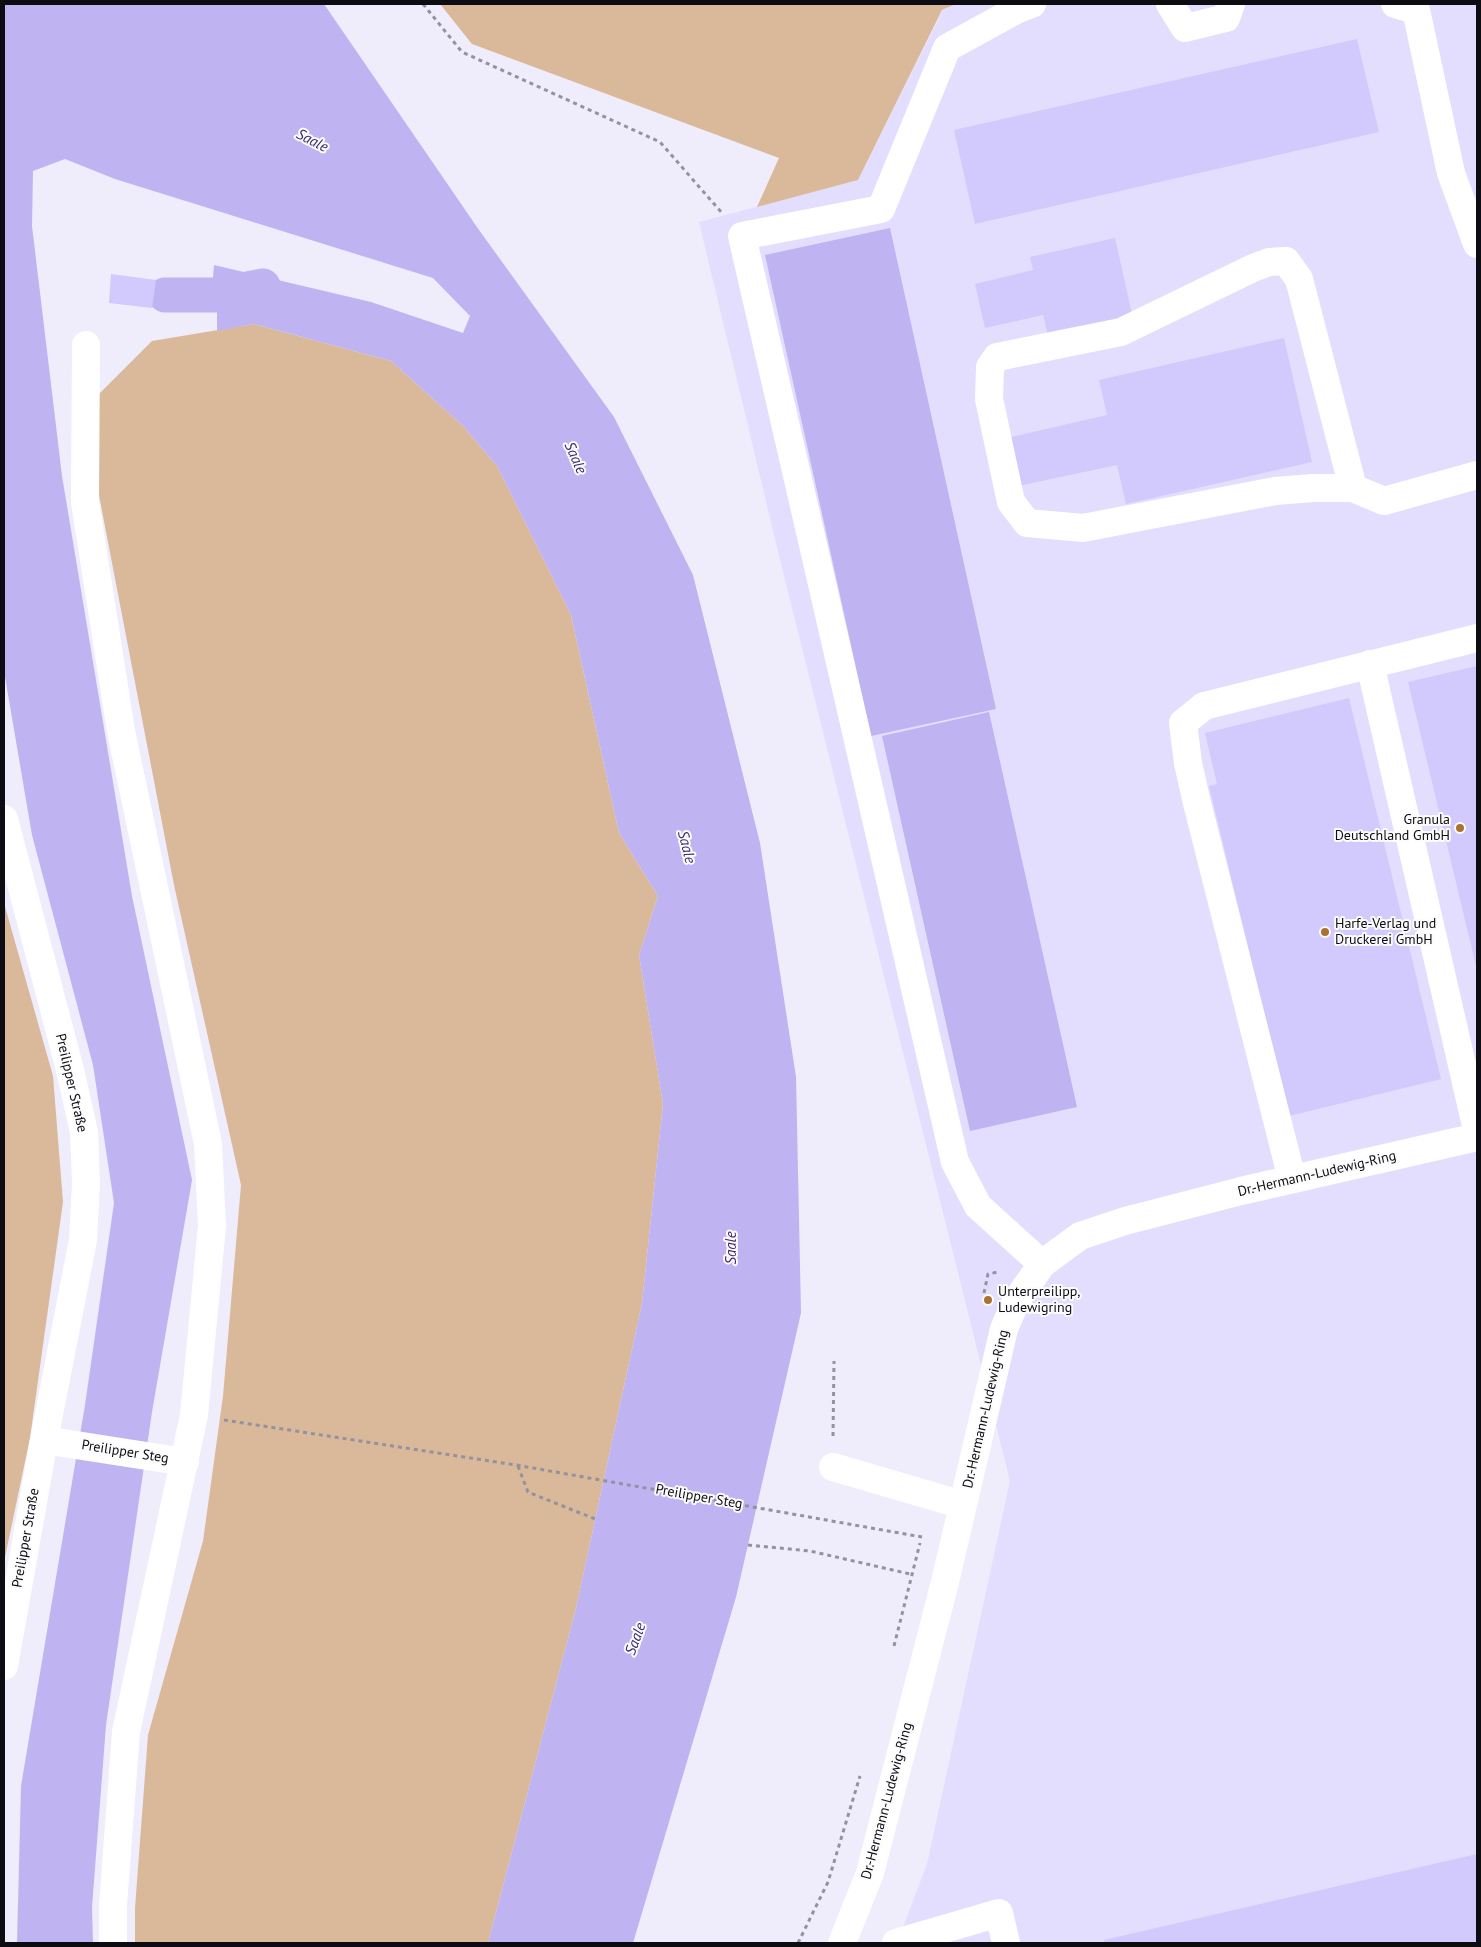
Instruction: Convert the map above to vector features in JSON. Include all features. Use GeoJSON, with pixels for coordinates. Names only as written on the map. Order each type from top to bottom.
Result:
{"type":"FeatureCollection","features":[{"type":"Feature","properties":{"kind":"street"},"geometry":{"type":"LineString","coordinates":[[1032,4],[1016,10],[947,48],[881,208],[742,236],[956,1162],[978,1206],[1042,1264]]}},
{"type":"Feature","properties":{"kind":"street"},"geometry":{"type":"LineString","coordinates":[[1170,4],[1185,28],[1226,18],[1231,4]]}},
{"type":"Feature","properties":{"kind":"street"},"geometry":{"type":"LineString","coordinates":[[1394,4],[1416,10],[1451,173],[1477,244]]}},
{"type":"Feature","properties":{"kind":"street"},"geometry":{"type":"LineString","coordinates":[[1353,488],[1299,279],[1293,268],[1286,262],[1269,262],[1254,268],[1121,332],[997,357],[990,368],[989,399],[1010,502],[1027,523],[1083,528],[1275,491],[1314,488],[1353,488],[1384,501],[1477,475]]}},
{"type":"Feature","properties":{"kind":"street"},"geometry":{"type":"LineString","coordinates":[[86,345],[85,502],[121,731],[208,1144],[212,1226],[194,1415],[174,1460],[126,1732],[113,1905],[113,1943]]}},
{"type":"Feature","properties":{"kind":"street"},"geometry":{"type":"LineString","coordinates":[[1292,1179],[1196,799],[1188,763],[1183,723],[1204,706],[1477,638]]}},
{"type":"Feature","properties":{"kind":"street"},"geometry":{"type":"LineString","coordinates":[[1370,664],[1477,1130]]}},
{"type":"Feature","properties":{"kind":"street","name":"Preilipper Straße"},"geometry":{"type":"LineString","coordinates":[[4,819],[70,1070],[84,1132],[86,1182],[83,1240],[55,1441],[4,1666]]}},
{"type":"Feature","properties":{"kind":"street","name":"Dr.-Hermann-Ludewig-Ring"},"geometry":{"type":"LineString","coordinates":[[842,1943],[870,1873],[945,1582],[1004,1329],[1016,1301],[1042,1264],[1080,1236],[1125,1221],[1292,1179],[1477,1137]]}},
{"type":"Feature","properties":{"kind":"street","name":"Preilipper Steg"},"geometry":{"type":"LineString","coordinates":[[55,1441],[174,1460]]}},
{"type":"Feature","properties":{"kind":"street"},"geometry":{"type":"LineString","coordinates":[[833,1467],[963,1505]]}},
{"type":"Feature","properties":{"kind":"street"},"geometry":{"type":"LineString","coordinates":[[896,1943],[999,1913],[1006,1943]]}},
{"type":"Feature","properties":{"kind":"path"},"geometry":{"type":"LineString","coordinates":[[423,4],[462,52],[660,142],[742,236]]}},
{"type":"Feature","properties":{"kind":"path"},"geometry":{"type":"LineString","coordinates":[[984,1293],[988,1274]]}},
{"type":"Feature","properties":{"kind":"path"},"geometry":{"type":"LineString","coordinates":[[833,1467],[834,1361]]}},
{"type":"Feature","properties":{"kind":"path","name":"Preilipper Steg"},"geometry":{"type":"LineString","coordinates":[[194,1415],[518,1466],[922,1537]]}},
{"type":"Feature","properties":{"kind":"path"},"geometry":{"type":"LineString","coordinates":[[518,1466],[528,1492],[595,1520]]}},
{"type":"Feature","properties":{"kind":"path"},"geometry":{"type":"LineString","coordinates":[[893,1649],[911,1574],[933,1496]]}},
{"type":"Feature","properties":{"kind":"path"},"geometry":{"type":"LineString","coordinates":[[748,1545],[810,1551],[945,1582]]}},
{"type":"Feature","properties":{"kind":"path"},"geometry":{"type":"LineString","coordinates":[[798,1943],[828,1882],[862,1771]]}},
{"type":"Feature","properties":{"kind":"shaded area"},"geometry":{"type":"Polygon","coordinates":[[[440,4],[956,4],[942,10],[858,180],[757,207],[779,158],[472,44],[440,4]]]}},
{"type":"Feature","properties":{"kind":"shaded area"},"geometry":{"type":"Polygon","coordinates":[[[956,4],[1477,4],[1477,1943],[897,1943],[927,1864],[1010,1481],[783,572],[699,222],[858,180],[943,10],[956,4]]]}},
{"type":"Feature","properties":{"kind":"shaded area"},"geometry":{"type":"Polygon","coordinates":[[[254,324],[391,361],[463,426],[497,466],[571,615],[619,833],[658,896],[639,955],[663,1104],[642,1303],[576,1608],[488,1943],[135,1943],[135,1908],[148,1735],[203,1541],[223,1396],[241,1185],[174,885],[97,485],[97,396],[152,341],[254,324]]]}},
{"type":"Feature","properties":{"kind":"shaded area"},"geometry":{"type":"Polygon","coordinates":[[[4,903],[53,1076],[63,1202],[30,1438],[4,1562],[4,903]]]}},
{"type":"Feature","properties":{"kind":"water","name":"Saale"},"geometry":{"type":"Polygon","coordinates":[[[4,4],[324,4],[479,230],[614,417],[693,575],[760,843],[796,1077],[801,1313],[736,1597],[633,1943],[488,1943],[576,1608],[642,1303],[663,1104],[639,955],[658,896],[619,833],[571,615],[497,466],[463,426],[391,361],[254,324],[217,331],[217,295],[213,277],[214,265],[371,302],[463,333],[470,316],[433,278],[115,179],[65,159],[33,171],[32,226],[62,476],[132,896],[192,1180],[152,1412],[106,1725],[92,1907],[93,1943],[17,1943],[21,1786],[85,1405],[114,1203],[93,1065],[32,835],[4,671],[4,4]]]}},
{"type":"Feature","properties":{"kind":"water"},"geometry":{"type":"Polygon","coordinates":[[[890,228],[996,709],[871,736],[765,255],[890,228]]]}},
{"type":"Feature","properties":{"kind":"water"},"geometry":{"type":"Polygon","coordinates":[[[989,712],[1077,1107],[970,1131],[882,736],[989,712]]]}},
{"type":"Feature","properties":{"kind":"building"},"geometry":{"type":"Polygon","coordinates":[[[1357,39],[1379,132],[975,224],[954,130],[1357,39]]]}},
{"type":"Feature","properties":{"kind":"building"},"geometry":{"type":"Polygon","coordinates":[[[1115,238],[1134,323],[1050,343],[1043,315],[985,328],[975,284],[1033,270],[1030,257],[1115,238]]]}},
{"type":"Feature","properties":{"kind":"building"},"geometry":{"type":"Polygon","coordinates":[[[111,274],[156,280],[152,308],[109,303],[111,274]]]}},
{"type":"Feature","properties":{"kind":"building"},"geometry":{"type":"Polygon","coordinates":[[[1284,338],[1312,462],[1126,504],[1117,465],[1018,486],[1007,438],[1107,415],[1099,380],[1284,338]]]}},
{"type":"Feature","properties":{"kind":"building","name":"Granula Deutschland GmbH"},"geometry":{"type":"Polygon","coordinates":[[[1477,666],[1477,970],[1408,682],[1477,666]]]}},
{"type":"Feature","properties":{"kind":"building","name":"Harfe-Verlag und Druckerei GmbH"},"geometry":{"type":"Polygon","coordinates":[[[1349,698],[1441,1079],[1289,1116],[1209,786],[1217,784],[1205,733],[1349,698]]]}},
{"type":"Feature","properties":{"kind":"building"},"geometry":{"type":"Polygon","coordinates":[[[1477,1854],[1477,1943],[1105,1943],[1104,1940],[1477,1854]]]}},
{"type":"Feature","properties":{"kind":"waterway"},"geometry":{"type":"LineString","coordinates":[[165,295],[217,295],[263,286]]}},
{"type":"Feature","properties":{"kind":"place","name":"Granula Deutschland GmbH"},"geometry":{"type":"Point","coordinates":[1460,828]}},
{"type":"Feature","properties":{"kind":"place","name":"Harfe-Verlag und Druckerei GmbH"},"geometry":{"type":"Point","coordinates":[1325,932]}},
{"type":"Feature","properties":{"kind":"place","name":"Unterpreilipp, Ludewigring"},"geometry":{"type":"Point","coordinates":[988,1300]}}]}
